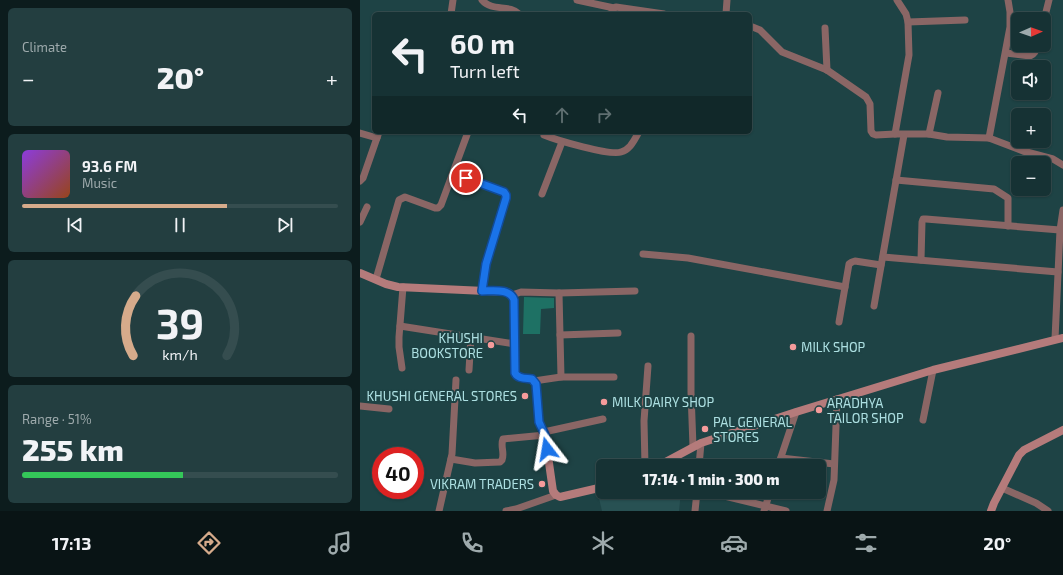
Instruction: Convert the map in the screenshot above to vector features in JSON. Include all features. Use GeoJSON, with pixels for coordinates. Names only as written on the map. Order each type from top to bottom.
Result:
{"type":"FeatureCollection","features":[{"type":"Feature","properties":{"kind":"street"},"geometry":{"type":"LineString","coordinates":[[451,12],[453,0]]}},
{"type":"Feature","properties":{"kind":"street"},"geometry":{"type":"LineString","coordinates":[[482,0],[490,7],[510,9],[517,12]]}},
{"type":"Feature","properties":{"kind":"street"},"geometry":{"type":"LineString","coordinates":[[577,0],[613,11],[630,12]]}},
{"type":"Feature","properties":{"kind":"street"},"geometry":{"type":"LineString","coordinates":[[726,12],[727,0]]}},
{"type":"Feature","properties":{"kind":"street"},"geometry":{"type":"LineString","coordinates":[[895,134],[909,55],[908,22],[906,14],[898,0]]}},
{"type":"Feature","properties":{"kind":"street"},"geometry":{"type":"LineString","coordinates":[[989,138],[1011,20],[1008,0]]}},
{"type":"Feature","properties":{"kind":"street"},"geometry":{"type":"LineString","coordinates":[[1046,12],[1049,0]]}},
{"type":"Feature","properties":{"kind":"street"},"geometry":{"type":"LineString","coordinates":[[908,22],[965,20]]}},
{"type":"Feature","properties":{"kind":"street"},"geometry":{"type":"LineString","coordinates":[[752,27],[760,30],[782,52],[827,70],[869,100],[871,131],[873,134],[929,134],[947,137],[989,138],[1022,151],[1053,159],[1063,165]]}},
{"type":"Feature","properties":{"kind":"street"},"geometry":{"type":"LineString","coordinates":[[825,28],[827,70]]}},
{"type":"Feature","properties":{"kind":"street"},"geometry":{"type":"LineString","coordinates":[[1006,53],[1030,56],[1036,52]]}},
{"type":"Feature","properties":{"kind":"street"},"geometry":{"type":"LineString","coordinates":[[929,134],[938,93]]}},
{"type":"Feature","properties":{"kind":"street"},"geometry":{"type":"LineString","coordinates":[[360,133],[378,135],[363,178],[360,181]]}},
{"type":"Feature","properties":{"kind":"street"},"geometry":{"type":"LineString","coordinates":[[376,279],[399,200],[405,197],[438,208],[441,205],[467,134]]}},
{"type":"Feature","properties":{"kind":"street"},"geometry":{"type":"LineString","coordinates":[[544,134],[562,142],[618,153],[628,149],[638,134]]}},
{"type":"Feature","properties":{"kind":"street"},"geometry":{"type":"LineString","coordinates":[[874,306],[904,135]]}},
{"type":"Feature","properties":{"kind":"street"},"geometry":{"type":"LineString","coordinates":[[542,194],[562,142]]}},
{"type":"Feature","properties":{"kind":"street"},"geometry":{"type":"LineString","coordinates":[[453,174],[504,192],[506,195],[486,264],[482,291]]}},
{"type":"Feature","properties":{"kind":"street"},"geometry":{"type":"LineString","coordinates":[[896,180],[994,189],[1008,198],[1008,226]]}},
{"type":"Feature","properties":{"kind":"street"},"geometry":{"type":"LineString","coordinates":[[360,222],[367,207]]}},
{"type":"Feature","properties":{"kind":"street"},"geometry":{"type":"LineString","coordinates":[[671,459],[697,445],[837,399],[933,370],[1059,339],[1058,272],[1060,230],[1063,210]]}},
{"type":"Feature","properties":{"kind":"street"},"geometry":{"type":"LineString","coordinates":[[921,260],[923,219],[1060,230]]}},
{"type":"Feature","properties":{"kind":"street"},"geometry":{"type":"LineString","coordinates":[[643,254],[688,258],[845,287]]}},
{"type":"Feature","properties":{"kind":"street"},"geometry":{"type":"LineString","coordinates":[[883,257],[1058,272]]}},
{"type":"Feature","properties":{"kind":"street"},"geometry":{"type":"LineString","coordinates":[[839,322],[850,264],[855,261],[881,265]]}},
{"type":"Feature","properties":{"kind":"street"},"geometry":{"type":"LineString","coordinates":[[360,273],[386,284],[403,287],[507,292],[512,295],[514,300],[515,373],[517,376],[520,378],[532,379],[534,381],[561,377],[614,377]]}},
{"type":"Feature","properties":{"kind":"street"},"geometry":{"type":"LineString","coordinates":[[402,368],[398,347],[403,287]]}},
{"type":"Feature","properties":{"kind":"street"},"geometry":{"type":"LineString","coordinates":[[512,295],[521,292],[559,293],[635,291]]}},
{"type":"Feature","properties":{"kind":"street"},"geometry":{"type":"LineString","coordinates":[[559,293],[561,377]]}},
{"type":"Feature","properties":{"kind":"street"},"geometry":{"type":"LineString","coordinates":[[400,326],[514,344]]}},
{"type":"Feature","properties":{"kind":"street"},"geometry":{"type":"LineString","coordinates":[[560,335],[618,333]]}},
{"type":"Feature","properties":{"kind":"street"},"geometry":{"type":"LineString","coordinates":[[691,336],[691,392],[698,459]]}},
{"type":"Feature","properties":{"kind":"street"},"geometry":{"type":"LineString","coordinates":[[469,370],[471,337]]}},
{"type":"Feature","properties":{"kind":"street"},"geometry":{"type":"LineString","coordinates":[[645,459],[644,421],[648,366]]}},
{"type":"Feature","properties":{"kind":"street"},"geometry":{"type":"LineString","coordinates":[[922,420],[933,370]]}},
{"type":"Feature","properties":{"kind":"street"},"geometry":{"type":"LineString","coordinates":[[439,511],[451,459],[456,380]]}},
{"type":"Feature","properties":{"kind":"street"},"geometry":{"type":"LineString","coordinates":[[534,381],[536,384],[539,422],[545,433],[553,491],[556,496]]}},
{"type":"Feature","properties":{"kind":"street"},"geometry":{"type":"LineString","coordinates":[[827,511],[834,480],[837,399]]}},
{"type":"Feature","properties":{"kind":"street"},"geometry":{"type":"LineString","coordinates":[[360,406],[389,409]]}},
{"type":"Feature","properties":{"kind":"street"},"geometry":{"type":"LineString","coordinates":[[796,412],[781,458],[834,464]]}},
{"type":"Feature","properties":{"kind":"street"},"geometry":{"type":"LineString","coordinates":[[451,459],[475,463],[500,462],[504,457],[503,439],[545,433],[603,419]]}},
{"type":"Feature","properties":{"kind":"street"},"geometry":{"type":"LineString","coordinates":[[991,511],[994,502],[1019,455],[1024,450],[1063,430]]}},
{"type":"Feature","properties":{"kind":"street"},"geometry":{"type":"LineString","coordinates":[[1002,488],[1036,503],[1048,511]]}},
{"type":"Feature","properties":{"kind":"street"},"geometry":{"type":"LineString","coordinates":[[506,511],[556,496],[560,497],[596,489]]}},
{"type":"Feature","properties":{"kind":"street"},"geometry":{"type":"LineString","coordinates":[[695,511],[696,499]]}},
{"type":"Feature","properties":{"kind":"street"},"geometry":{"type":"LineString","coordinates":[[733,499],[765,508],[786,511]]}},
{"type":"Feature","properties":{"kind":"shaded area"},"geometry":{"type":"Polygon","coordinates":[[[599,499],[680,499],[679,511],[602,511],[599,499]]]}},
{"type":"Feature","properties":{"kind":"building"},"geometry":{"type":"Polygon","coordinates":[[[524,297],[554,298],[554,308],[541,309],[540,334],[523,334],[524,297]]]}},
{"type":"Feature","properties":{"kind":"place","name":"KHUSHI BOOKSTORE"},"geometry":{"type":"Point","coordinates":[491,345]}},
{"type":"Feature","properties":{"kind":"place","name":"MILK SHOP"},"geometry":{"type":"Point","coordinates":[793,347]}},
{"type":"Feature","properties":{"kind":"place","name":"KHUSHI GENERAL STORES"},"geometry":{"type":"Point","coordinates":[525,396]}},
{"type":"Feature","properties":{"kind":"place","name":"MILK DAIRY SHOP"},"geometry":{"type":"Point","coordinates":[604,402]}},
{"type":"Feature","properties":{"kind":"place","name":"ARADHYA TAILOR SHOP"},"geometry":{"type":"Point","coordinates":[819,410]}},
{"type":"Feature","properties":{"kind":"place","name":"PAL GENERAL STORES"},"geometry":{"type":"Point","coordinates":[705,429]}},
{"type":"Feature","properties":{"kind":"place","name":"VIKRAM TRADERS"},"geometry":{"type":"Point","coordinates":[542,484]}},
{"type":"Feature","properties":{"kind":"route"},"geometry":{"type":"LineString","coordinates":[[466,178],[504,192],[506,195],[486,264],[482,291],[507,292],[512,295],[514,300],[515,373],[520,378],[532,379],[536,384],[539,422],[545,435],[547,449]]}}]}
